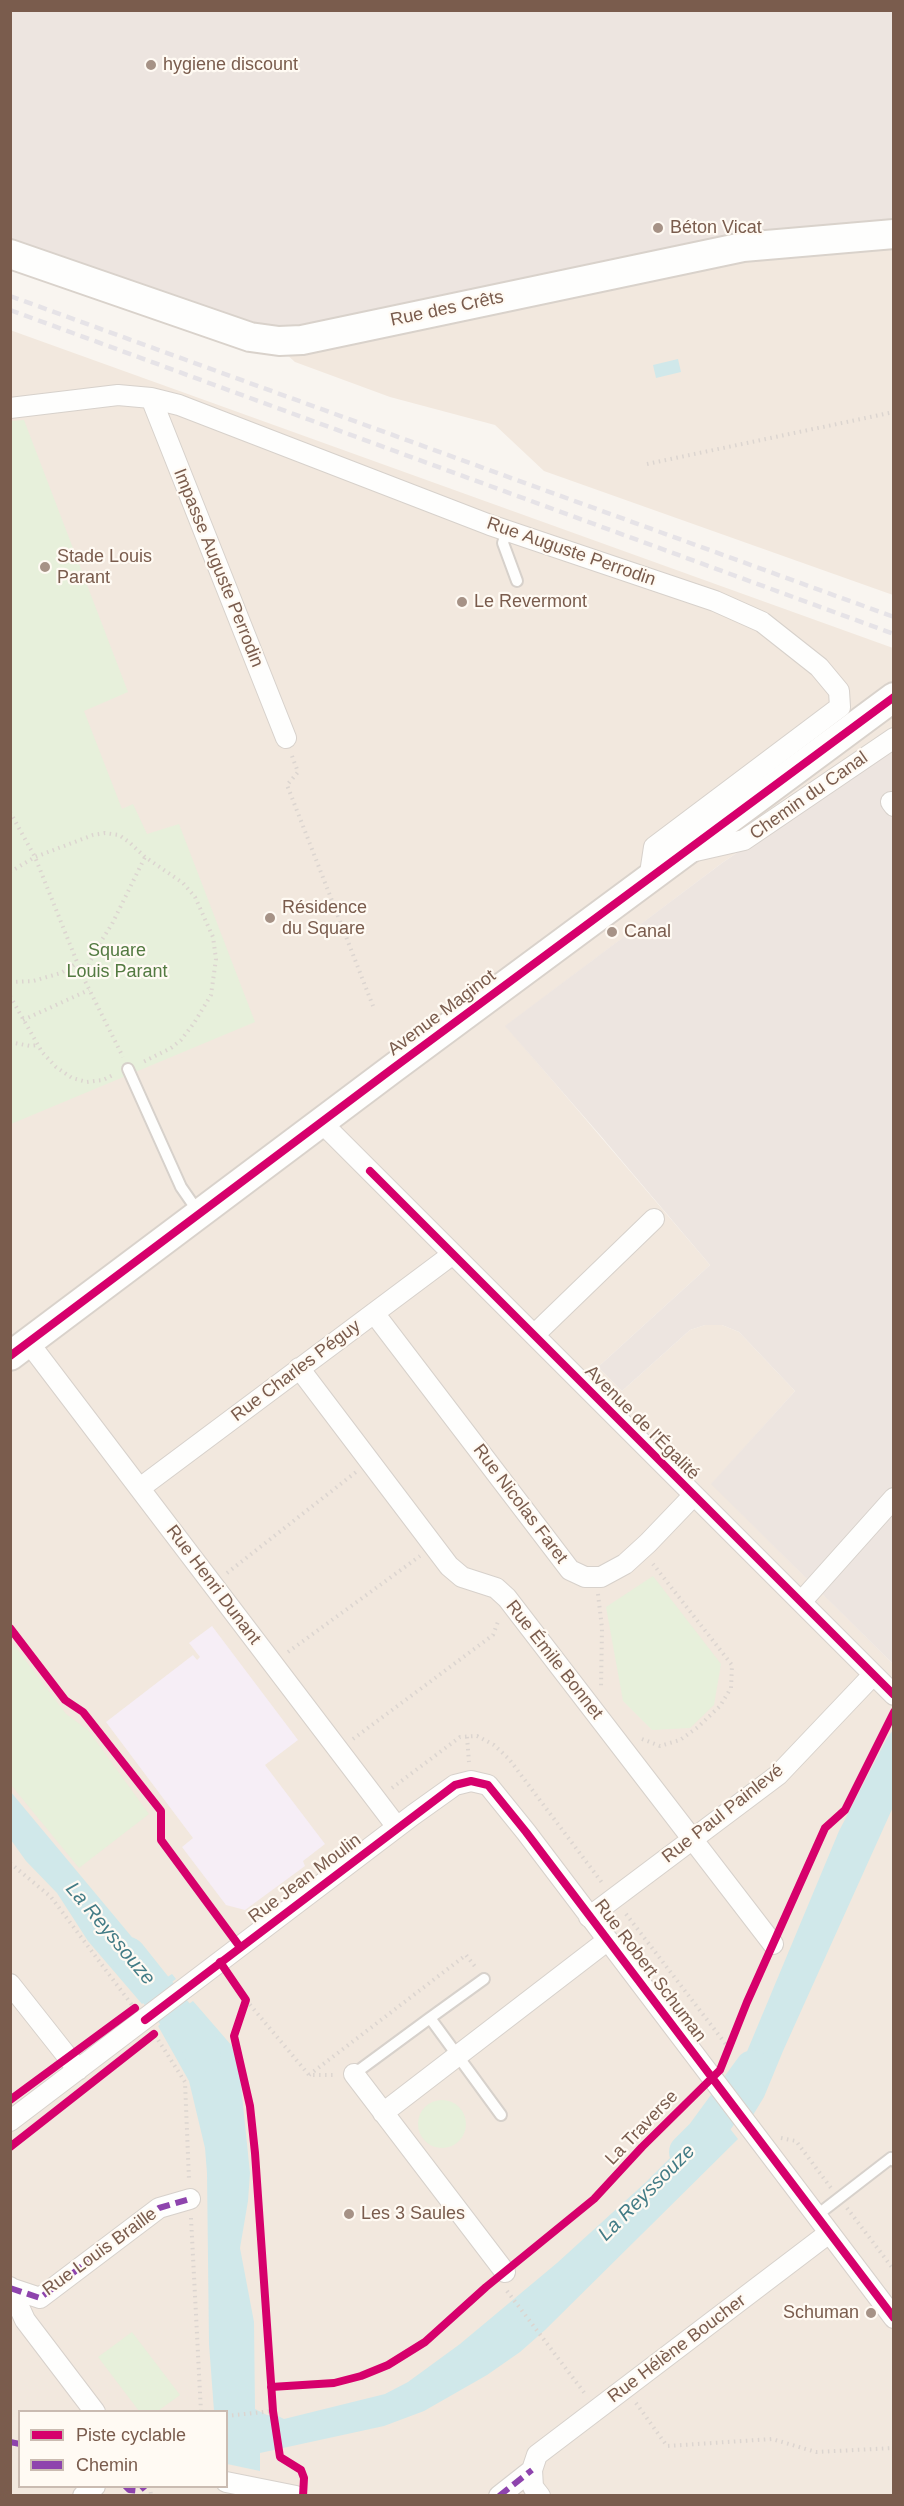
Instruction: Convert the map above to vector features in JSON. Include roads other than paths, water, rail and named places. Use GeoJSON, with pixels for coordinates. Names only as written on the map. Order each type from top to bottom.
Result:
{"type":"FeatureCollection","features":[{"type":"Feature","properties":{"kind":"main road","name":"Rue des Crêts"},"geometry":{"type":"LineString","coordinates":[[10,254],[250,337],[279,341],[302,340],[743,247],[894,234]]}},
{"type":"Feature","properties":{"kind":"main road","name":"Avenue Maginot"},"geometry":{"type":"LineString","coordinates":[[17,1346],[200,1214],[894,697]]}},
{"type":"Feature","properties":{"kind":"street","name":"Rue Auguste Perrodin"},"geometry":{"type":"LineString","coordinates":[[10,408],[118,395],[151,398],[179,405],[507,531],[715,601],[762,622],[819,667],[839,691],[840,707],[654,847],[649,880]]}},
{"type":"Feature","properties":{"kind":"street","name":"Impasse Auguste Perrodin"},"geometry":{"type":"LineString","coordinates":[[151,398],[286,738]]}},
{"type":"Feature","properties":{"kind":"street","name":"Chemin du Canal"},"geometry":{"type":"LineString","coordinates":[[685,853],[744,840],[894,738]]}},
{"type":"Feature","properties":{"kind":"street","name":"Avenue de l'Égalité"},"geometry":{"type":"LineString","coordinates":[[321,1122],[894,1695]]}},
{"type":"Feature","properties":{"kind":"street"},"geometry":{"type":"LineString","coordinates":[[534,1335],[654,1219]]}},
{"type":"Feature","properties":{"kind":"street","name":"Rue Charles Péguy"},"geometry":{"type":"LineString","coordinates":[[140,1488],[453,1254]]}},
{"type":"Feature","properties":{"kind":"street","name":"Rue Nicolas Faret"},"geometry":{"type":"LineString","coordinates":[[374,1313],[570,1570],[585,1577],[601,1577],[625,1564],[694,1495]]}},
{"type":"Feature","properties":{"kind":"street","name":"Rue Henri Dunant"},"geometry":{"type":"LineString","coordinates":[[17,1346],[140,1488],[398,1827]]}},
{"type":"Feature","properties":{"kind":"street","name":"Rue Émile Bonnet"},"geometry":{"type":"LineString","coordinates":[[298,1368],[433,1544],[462,1577],[496,1588],[507,1598],[773,1944]]}},
{"type":"Feature","properties":{"kind":"street"},"geometry":{"type":"LineString","coordinates":[[801,1602],[894,1498]]}},
{"type":"Feature","properties":{"kind":"street","name":"Rue Paul Painlevé"},"geometry":{"type":"LineString","coordinates":[[590,1917],[778,1775],[873,1675]]}},
{"type":"Feature","properties":{"kind":"street","name":"Rue Robert Schuman"},"geometry":{"type":"LineString","coordinates":[[398,1827],[455,1785],[471,1781],[488,1785],[894,2318]]}},
{"type":"Feature","properties":{"kind":"street","name":"Rue Jean Moulin"},"geometry":{"type":"LineString","coordinates":[[10,2121],[141,2019],[187,1987],[398,1827]]}},
{"type":"Feature","properties":{"kind":"street"},"geometry":{"type":"LineString","coordinates":[[383,2113],[608,1940]]}},
{"type":"Feature","properties":{"kind":"street"},"geometry":{"type":"LineString","coordinates":[[10,1984],[78,2070]]}},
{"type":"Feature","properties":{"kind":"street"},"geometry":{"type":"LineString","coordinates":[[354,2074],[505,2281]]}},
{"type":"Feature","properties":{"kind":"street","name":"Rue Louis Braille"},"geometry":{"type":"LineString","coordinates":[[11,2288],[40,2298],[159,2208],[190,2199]]}},
{"type":"Feature","properties":{"kind":"street","name":"Rue Hélène Boucher"},"geometry":{"type":"LineString","coordinates":[[499,2496],[532,2470],[537,2456],[829,2233]]}},
{"type":"Feature","properties":{"kind":"street"},"geometry":{"type":"LineString","coordinates":[[11,2288],[26,2320],[93,2410]]}},
{"type":"Feature","properties":{"kind":"street"},"geometry":{"type":"LineString","coordinates":[[532,2470],[533,2487],[540,2496]]}},
{"type":"Feature","properties":{"kind":"street"},"geometry":{"type":"LineString","coordinates":[[228,2482],[296,2496]]}},
{"type":"Feature","properties":{"kind":"lane"},"geometry":{"type":"LineString","coordinates":[[507,531],[503,543],[517,581]]}},
{"type":"Feature","properties":{"kind":"lane"},"geometry":{"type":"LineString","coordinates":[[128,1068],[182,1187],[200,1214]]}},
{"type":"Feature","properties":{"kind":"lane"},"geometry":{"type":"LineString","coordinates":[[354,2074],[484,1979]]}},
{"type":"Feature","properties":{"kind":"lane"},"geometry":{"type":"LineString","coordinates":[[430,2018],[501,2115]]}},
{"type":"Feature","properties":{"kind":"lane"},"geometry":{"type":"LineString","coordinates":[[816,2216],[891,2158],[894,2161]]}},
{"type":"Feature","properties":{"kind":"water"},"geometry":{"type":"Polygon","coordinates":[[[678,359],[681,372],[656,378],[653,365],[678,359]]]}},
{"type":"Feature","properties":{"kind":"water"},"geometry":{"type":"Polygon","coordinates":[[[893,1730],[893,1807],[764,2097],[753,2115],[729,2085],[738,2073],[839,1831],[893,1730]]]}},
{"type":"Feature","properties":{"kind":"water"},"geometry":{"type":"Polygon","coordinates":[[[10,1791],[166,1978],[172,1974],[176,1979],[142,2004],[88,1941],[57,1893],[26,1861],[11,1840],[10,1791]]]}},
{"type":"Feature","properties":{"kind":"water"},"geometry":{"type":"Polygon","coordinates":[[[193,2001],[232,2046],[239,2066],[250,2173],[240,2248],[254,2322],[255,2409],[284,2419],[385,2394],[408,2382],[460,2344],[557,2263],[645,2183],[687,2141],[714,2108],[738,2139],[545,2330],[520,2352],[487,2375],[424,2411],[384,2426],[260,2453],[260,2471],[228,2464],[228,2410],[214,2410],[209,2344],[205,2148],[189,2081],[158,2026],[193,2001]]]}},
{"type":"Feature","properties":{"kind":"waterway","name":"La Reyssouze"},"geometry":{"type":"LineString","coordinates":[[128,1955],[202,2048],[203,2054]]}},
{"type":"Feature","properties":{"kind":"waterway","name":"La Reyssouze"},"geometry":{"type":"LineString","coordinates":[[687,2152],[704,2135],[753,2068]]}},
{"type":"Feature","properties":{"kind":"railway"},"geometry":{"type":"LineString","coordinates":[[10,296],[894,617]]}},
{"type":"Feature","properties":{"kind":"railway"},"geometry":{"type":"LineString","coordinates":[[10,310],[894,634]]}},
{"type":"Feature","properties":{"kind":"place","name":"hygiene discount"},"geometry":{"type":"Point","coordinates":[151,65]}},
{"type":"Feature","properties":{"kind":"place","name":"Béton Vicat"},"geometry":{"type":"Point","coordinates":[658,228]}},
{"type":"Feature","properties":{"kind":"place","name":"Stade Louis Parant"},"geometry":{"type":"Point","coordinates":[45,567]}},
{"type":"Feature","properties":{"kind":"place","name":"Le Revermont"},"geometry":{"type":"Point","coordinates":[462,602]}},
{"type":"Feature","properties":{"kind":"place","name":"Résidence du Square"},"geometry":{"type":"Point","coordinates":[270,918]}},
{"type":"Feature","properties":{"kind":"place","name":"Canal"},"geometry":{"type":"Point","coordinates":[612,932]}},
{"type":"Feature","properties":{"kind":"place","name":"Les 3 Saules"},"geometry":{"type":"Point","coordinates":[349,2214]}},
{"type":"Feature","properties":{"kind":"place","name":"Schuman"},"geometry":{"type":"Point","coordinates":[871,2313]}},
{"type":"Feature","properties":{"kind":"park label","name":"Square Louis Parant"},"geometry":{"type":"Point","coordinates":[117,961]}}]}
